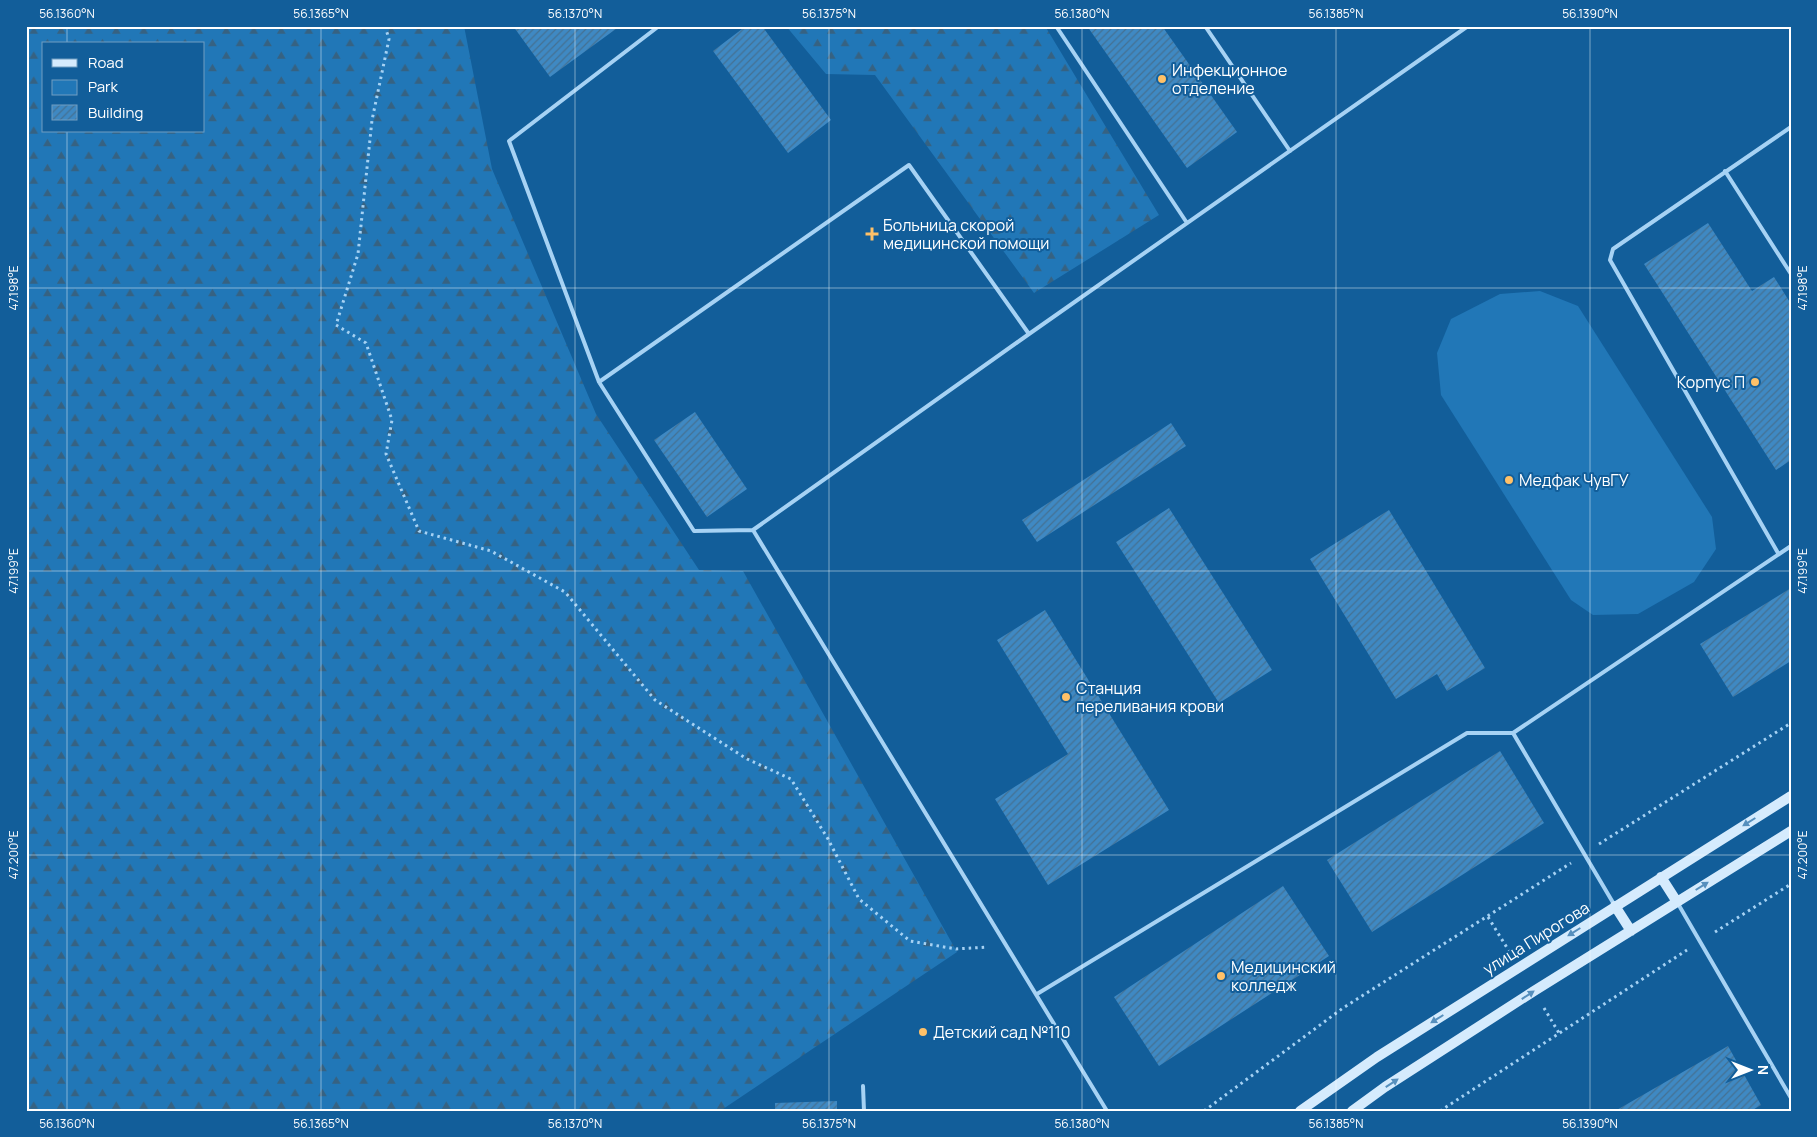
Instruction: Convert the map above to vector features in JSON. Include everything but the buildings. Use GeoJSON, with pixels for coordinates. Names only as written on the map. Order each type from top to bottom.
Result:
{"type":"FeatureCollection","features":[{"type":"Feature","properties":{"kind":"main road","name":"улица Пирогова"},"geometry":{"type":"LineString","coordinates":[[1300,1111],[1377,1057],[1791,796]]}},
{"type":"Feature","properties":{"kind":"main road"},"geometry":{"type":"LineString","coordinates":[[1352,1111],[1385,1087],[1791,831]]}},
{"type":"Feature","properties":{"kind":"main road"},"geometry":{"type":"LineString","coordinates":[[1662,876],[1677,902]]}},
{"type":"Feature","properties":{"kind":"main road"},"geometry":{"type":"LineString","coordinates":[[1615,906],[1632,931]]}},
{"type":"Feature","properties":{"kind":"lane"},"geometry":{"type":"LineString","coordinates":[[659,26],[510,141],[599,382],[694,530],[753,530],[1468,26]]}},
{"type":"Feature","properties":{"kind":"lane"},"geometry":{"type":"LineString","coordinates":[[1056,26],[1187,223]]}},
{"type":"Feature","properties":{"kind":"lane"},"geometry":{"type":"LineString","coordinates":[[1205,26],[1290,151]]}},
{"type":"Feature","properties":{"kind":"lane"},"geometry":{"type":"LineString","coordinates":[[1778,554],[1610,260],[1613,249],[1791,127]]}},
{"type":"Feature","properties":{"kind":"lane"},"geometry":{"type":"LineString","coordinates":[[599,382],[909,165],[1029,334]]}},
{"type":"Feature","properties":{"kind":"lane"},"geometry":{"type":"LineString","coordinates":[[1725,171],[1791,274]]}},
{"type":"Feature","properties":{"kind":"lane"},"geometry":{"type":"LineString","coordinates":[[753,530],[1107,1111]]}},
{"type":"Feature","properties":{"kind":"lane"},"geometry":{"type":"LineString","coordinates":[[1037,994],[1467,733],[1513,733],[1791,546]]}},
{"type":"Feature","properties":{"kind":"lane"},"geometry":{"type":"LineString","coordinates":[[1513,733],[1615,906]]}},
{"type":"Feature","properties":{"kind":"lane"},"geometry":{"type":"LineString","coordinates":[[1677,902],[1791,1098]]}},
{"type":"Feature","properties":{"kind":"lane"},"geometry":{"type":"LineString","coordinates":[[863,1086],[864,1111]]}},
{"type":"Feature","properties":{"kind":"path"},"geometry":{"type":"LineString","coordinates":[[385,26],[389,39],[372,120],[358,254],[336,325],[366,343],[392,420],[386,454],[419,531],[491,551],[565,592],[655,700],[747,759],[791,779],[828,839],[859,899],[910,940],[956,949],[1007,946]]}},
{"type":"Feature","properties":{"kind":"path"},"geometry":{"type":"LineString","coordinates":[[1204,1111],[1343,1008],[1791,723]]}},
{"type":"Feature","properties":{"kind":"path"},"geometry":{"type":"LineString","coordinates":[[1440,1111],[1700,941],[1791,884]]}},
{"type":"Feature","properties":{"kind":"path"},"geometry":{"type":"LineString","coordinates":[[1488,917],[1510,953]]}},
{"type":"Feature","properties":{"kind":"path"},"geometry":{"type":"LineString","coordinates":[[1544,1007],[1559,1033]]}},
{"type":"Feature","properties":{"kind":"green space"},"geometry":{"type":"Polygon","coordinates":[[[26,26],[464,26],[492,169],[596,414],[699,570],[743,571],[957,952],[720,1111],[26,1111],[26,26]]]}},
{"type":"Feature","properties":{"kind":"green space"},"geometry":{"type":"Polygon","coordinates":[[[786,26],[1045,26],[1159,215],[1034,293],[875,75],[826,74],[786,26]]]}},
{"type":"Feature","properties":{"kind":"green space"},"geometry":{"type":"Polygon","coordinates":[[[1540,291],[1578,306],[1712,517],[1716,549],[1694,582],[1638,614],[1593,615],[1571,600],[1441,395],[1437,353],[1451,319],[1500,294],[1540,291]]]}},
{"type":"Feature","properties":{"kind":"place","name":"Инфекционное отделение"},"geometry":{"type":"Point","coordinates":[1162,79]}},
{"type":"Feature","properties":{"kind":"place","name":"Больница скорой медицинской помощи"},"geometry":{"type":"Point","coordinates":[872,234]}},
{"type":"Feature","properties":{"kind":"place","name":"Корпус П"},"geometry":{"type":"Point","coordinates":[1755,382]}},
{"type":"Feature","properties":{"kind":"place","name":"Медфак ЧувГУ"},"geometry":{"type":"Point","coordinates":[1509,480]}},
{"type":"Feature","properties":{"kind":"place","name":"Станция переливания крови"},"geometry":{"type":"Point","coordinates":[1066,697]}},
{"type":"Feature","properties":{"kind":"place","name":"Медицинский колледж"},"geometry":{"type":"Point","coordinates":[1221,976]}},
{"type":"Feature","properties":{"kind":"place","name":"Детский сад №110"},"geometry":{"type":"Point","coordinates":[923,1032]}}]}
